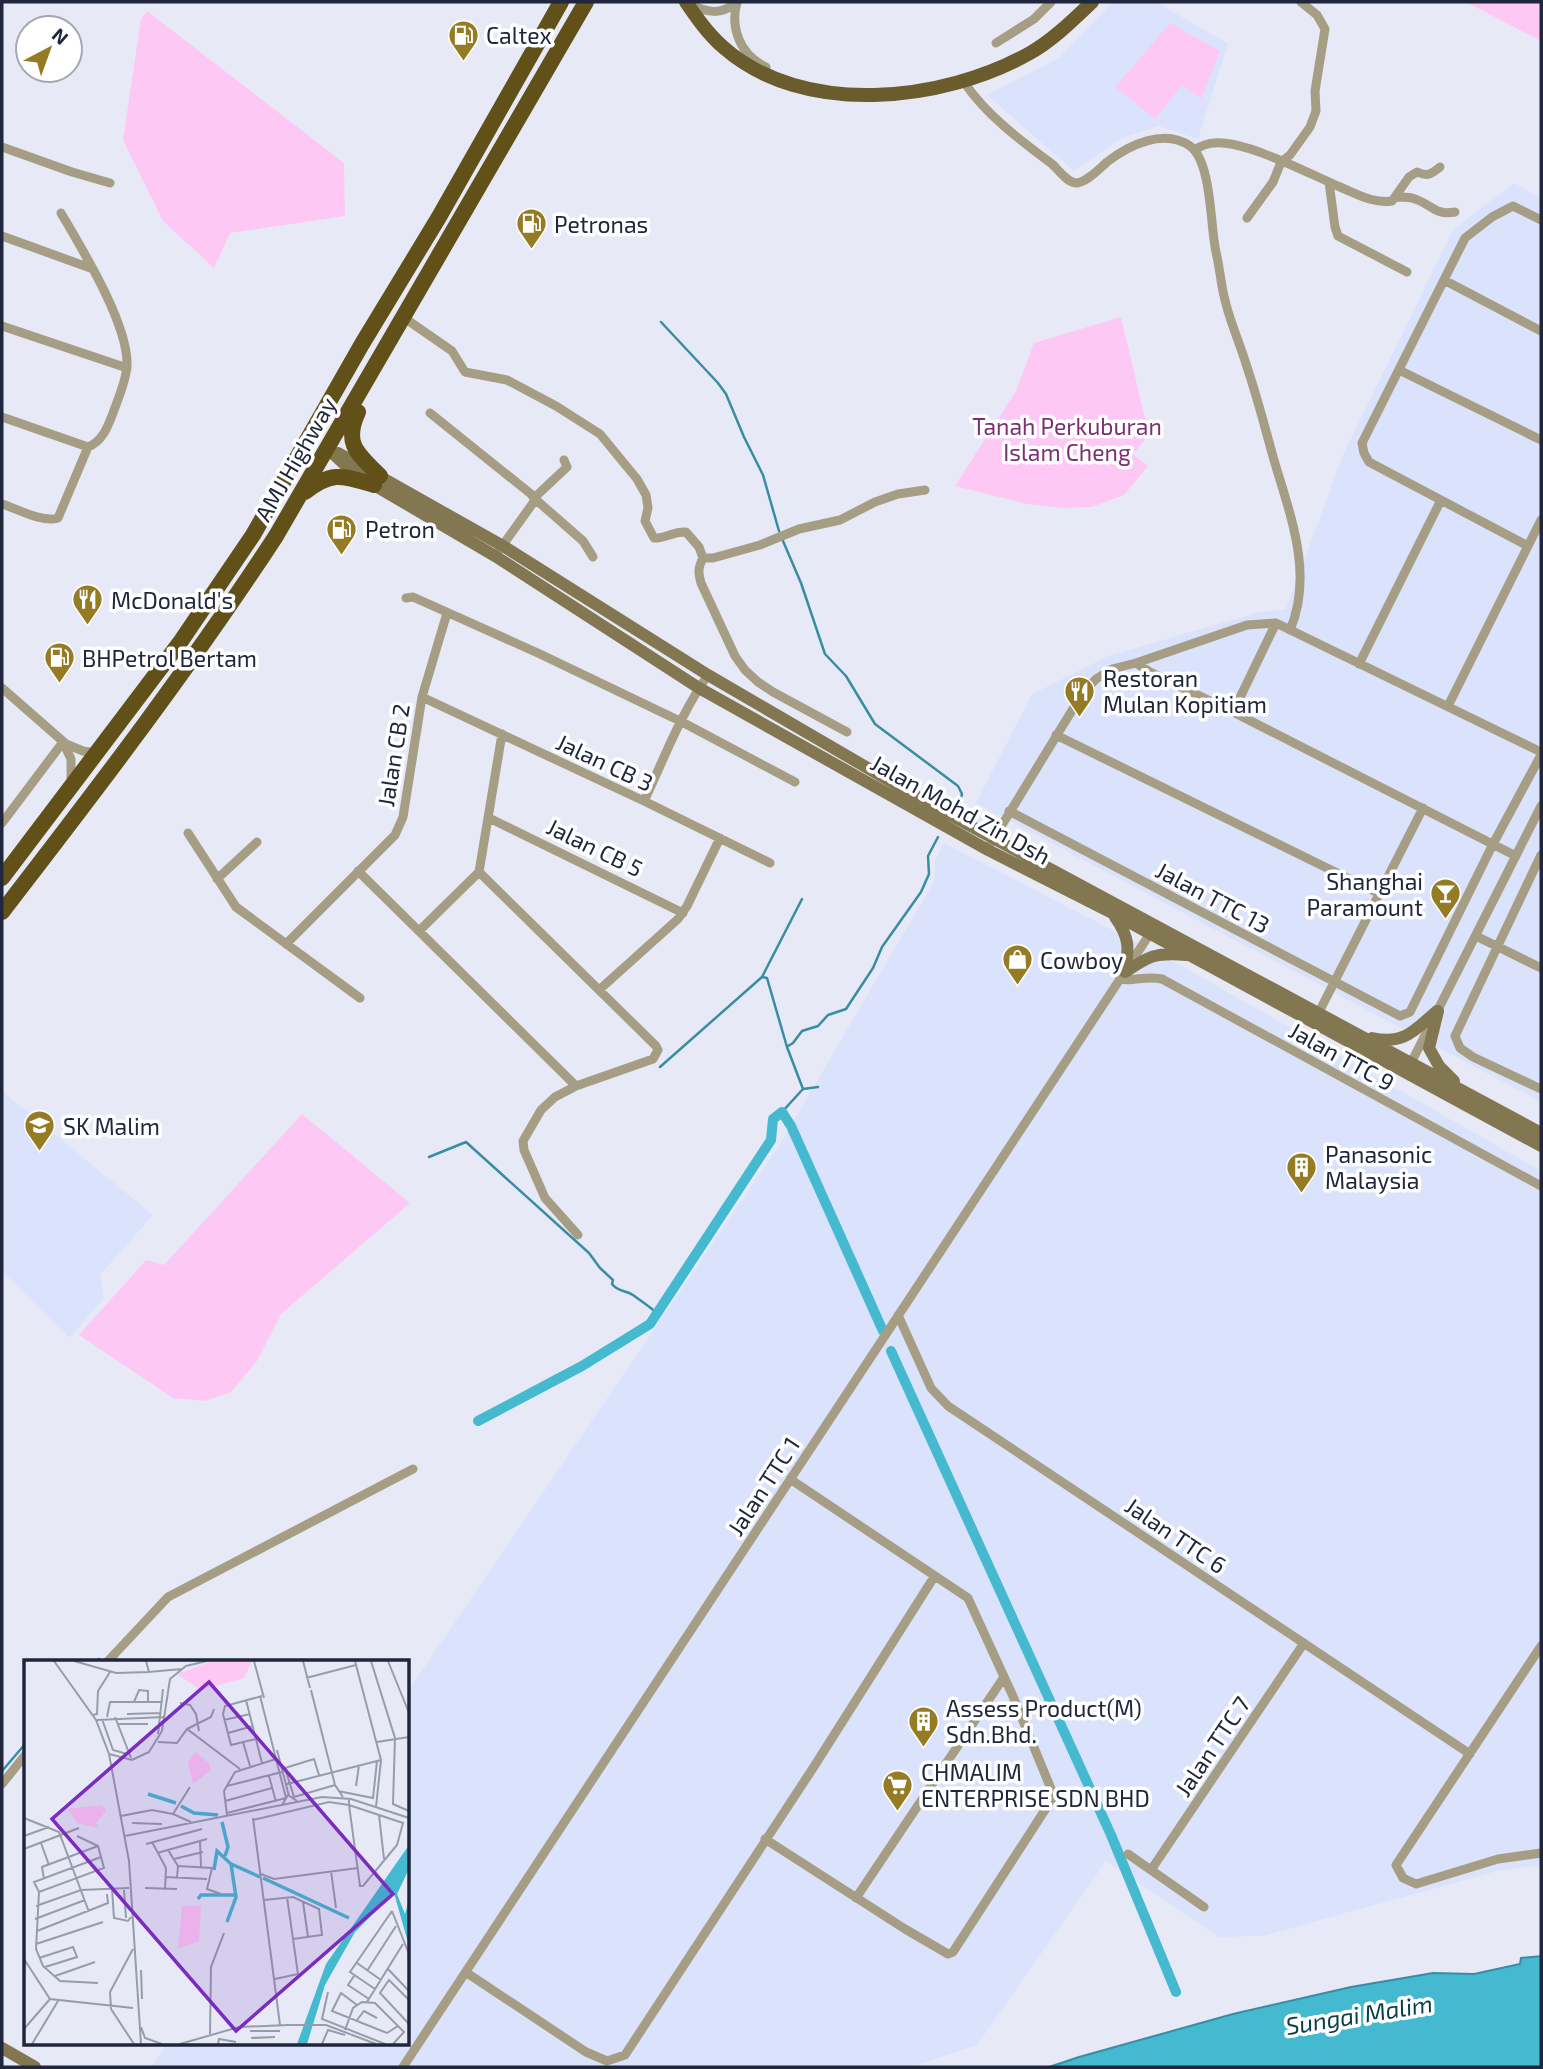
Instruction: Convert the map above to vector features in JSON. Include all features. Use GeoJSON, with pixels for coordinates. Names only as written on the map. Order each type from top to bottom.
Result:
{"type":"FeatureCollection","features":[{"type":"Feature","properties":{"kind":"highway","name":"AMJ Highway"},"geometry":{"type":"LineString","coordinates":[[2,878],[181,641],[253,535],[561,2]]}},
{"type":"Feature","properties":{"kind":"highway","name":"AMJ Highway"},"geometry":{"type":"LineString","coordinates":[[2,912],[117,763],[230,607],[276,536],[586,2]]}},
{"type":"Feature","properties":{"kind":"highway"},"geometry":{"type":"LineString","coordinates":[[374,368],[373,380],[351,432],[355,450],[377,481]]}},
{"type":"Feature","properties":{"kind":"highway"},"geometry":{"type":"LineString","coordinates":[[222,581],[234,574],[245,559],[303,463],[314,452],[328,449],[324,427],[344,389],[348,370]]}},
{"type":"Feature","properties":{"kind":"highway"},"geometry":{"type":"LineString","coordinates":[[300,496],[324,479],[333,477],[377,481]]}},
{"type":"Feature","properties":{"kind":"main road"},"geometry":{"type":"LineString","coordinates":[[686,2],[711,36],[734,56],[761,73],[798,87],[869,95],[964,82],[1003,67],[1037,49],[1092,2]]}},
{"type":"Feature","properties":{"kind":"main road"},"geometry":{"type":"LineString","coordinates":[[328,449],[377,481]]}},
{"type":"Feature","properties":{"kind":"main road","name":"Jalan Mohd Zin Dsh"},"geometry":{"type":"LineString","coordinates":[[377,481],[503,545],[708,676],[1153,930],[1357,1035],[1541,1146]]}},
{"type":"Feature","properties":{"kind":"main road","name":"Jalan Mohd Zin Dsh"},"geometry":{"type":"LineString","coordinates":[[377,481],[699,688],[988,850],[1112,913],[1153,930],[1191,955],[1541,1133]]}},
{"type":"Feature","properties":{"kind":"main road"},"geometry":{"type":"LineString","coordinates":[[1112,913],[1125,930],[1128,941],[1123,976]]}},
{"type":"Feature","properties":{"kind":"main road"},"geometry":{"type":"LineString","coordinates":[[1123,976],[1156,954],[1191,955]]}},
{"type":"Feature","properties":{"kind":"main road"},"geometry":{"type":"LineString","coordinates":[[1357,1035],[1381,1040],[1400,1040],[1409,1036],[1438,1011]]}},
{"type":"Feature","properties":{"kind":"main road"},"geometry":{"type":"LineString","coordinates":[[1438,1011],[1429,1048],[1432,1056],[1447,1075],[1470,1095]]}},
{"type":"Feature","properties":{"kind":"main road"},"geometry":{"type":"LineString","coordinates":[[2,2048],[34,2066]]}},
{"type":"Feature","properties":{"kind":"street"},"geometry":{"type":"LineString","coordinates":[[686,2],[702,10],[719,13],[736,2]]}},
{"type":"Feature","properties":{"kind":"street"},"geometry":{"type":"LineString","coordinates":[[736,2],[734,24],[744,50],[760,65],[786,77],[798,87]]}},
{"type":"Feature","properties":{"kind":"street"},"geometry":{"type":"LineString","coordinates":[[996,43],[1034,19],[1051,2]]}},
{"type":"Feature","properties":{"kind":"street"},"geometry":{"type":"LineString","coordinates":[[1247,218],[1273,182],[1281,162],[1290,155],[1310,127],[1316,111],[1315,91],[1325,29],[1317,15],[1301,2]]}},
{"type":"Feature","properties":{"kind":"street"},"geometry":{"type":"LineString","coordinates":[[964,82],[984,106],[1069,181],[1076,183],[1087,178],[1121,152],[1160,138],[1177,139],[1194,150],[1210,193],[1213,238],[1225,301],[1296,536],[1300,591],[1298,612],[1290,630]]}},
{"type":"Feature","properties":{"kind":"street"},"geometry":{"type":"LineString","coordinates":[[1194,150],[1216,142],[1255,151],[1382,202],[1391,201],[1409,177],[1417,172],[1425,176],[1440,167]]}},
{"type":"Feature","properties":{"kind":"street"},"geometry":{"type":"LineString","coordinates":[[2,147],[110,183]]}},
{"type":"Feature","properties":{"kind":"street"},"geometry":{"type":"LineString","coordinates":[[1329,182],[1338,236],[1407,272]]}},
{"type":"Feature","properties":{"kind":"street"},"geometry":{"type":"LineString","coordinates":[[1395,197],[1411,198],[1445,214],[1455,212]]}},
{"type":"Feature","properties":{"kind":"street"},"geometry":{"type":"LineString","coordinates":[[1528,546],[1369,462],[1362,443],[1465,238],[1492,216],[1513,206],[1541,220]]}},
{"type":"Feature","properties":{"kind":"street"},"geometry":{"type":"LineString","coordinates":[[2,417],[88,447],[100,439],[108,426],[127,368],[123,340],[115,317],[93,269],[61,213]]}},
{"type":"Feature","properties":{"kind":"street"},"geometry":{"type":"LineString","coordinates":[[2,236],[93,269]]}},
{"type":"Feature","properties":{"kind":"street"},"geometry":{"type":"LineString","coordinates":[[1444,280],[1541,331]]}},
{"type":"Feature","properties":{"kind":"street"},"geometry":{"type":"LineString","coordinates":[[403,317],[452,351],[465,372],[507,380],[556,405],[600,434],[642,487],[648,508],[645,521],[654,538],[686,532],[699,547],[703,558],[698,572],[701,583],[735,656],[745,670],[774,692],[848,732]]}},
{"type":"Feature","properties":{"kind":"street"},"geometry":{"type":"LineString","coordinates":[[2,326],[127,368]]}},
{"type":"Feature","properties":{"kind":"street"},"geometry":{"type":"LineString","coordinates":[[1399,370],[1541,440]]}},
{"type":"Feature","properties":{"kind":"street"},"geometry":{"type":"LineString","coordinates":[[429,414],[531,494],[583,541],[593,557]]}},
{"type":"Feature","properties":{"kind":"street"},"geometry":{"type":"LineString","coordinates":[[2,504],[44,519],[55,520],[88,447]]}},
{"type":"Feature","properties":{"kind":"street"},"geometry":{"type":"LineString","coordinates":[[495,556],[534,498],[567,467],[564,460]]}},
{"type":"Feature","properties":{"kind":"street"},"geometry":{"type":"LineString","coordinates":[[703,558],[713,558],[760,545],[799,529],[840,520],[875,502],[898,494],[925,490]]}},
{"type":"Feature","properties":{"kind":"street"},"geometry":{"type":"LineString","coordinates":[[1359,663],[1441,500]]}},
{"type":"Feature","properties":{"kind":"street"},"geometry":{"type":"LineString","coordinates":[[1448,706],[1541,520]]}},
{"type":"Feature","properties":{"kind":"street"},"geometry":{"type":"LineString","coordinates":[[407,598],[413,597],[552,659],[795,782]]}},
{"type":"Feature","properties":{"kind":"street","name":"Jalan CB 2"},"geometry":{"type":"LineString","coordinates":[[286,944],[395,835],[403,817],[422,698],[447,612]]}},
{"type":"Feature","properties":{"kind":"street"},"geometry":{"type":"LineString","coordinates":[[1233,712],[1276,623]]}},
{"type":"Feature","properties":{"kind":"street"},"geometry":{"type":"LineString","coordinates":[[988,850],[1056,735],[1082,694],[1096,679],[1112,669],[1247,625],[1276,623],[1541,753],[1493,844]]}},
{"type":"Feature","properties":{"kind":"street"},"geometry":{"type":"LineString","coordinates":[[1136,663],[1150,673],[1233,712],[1516,856]]}},
{"type":"Feature","properties":{"kind":"street"},"geometry":{"type":"LineString","coordinates":[[644,801],[681,722],[708,676]]}},
{"type":"Feature","properties":{"kind":"street"},"geometry":{"type":"LineString","coordinates":[[2,688],[63,742],[78,750],[97,753]]}},
{"type":"Feature","properties":{"kind":"street","name":"Jalan CB 3"},"geometry":{"type":"LineString","coordinates":[[422,698],[770,863]]}},
{"type":"Feature","properties":{"kind":"street"},"geometry":{"type":"LineString","coordinates":[[419,931],[479,872],[502,734]]}},
{"type":"Feature","properties":{"kind":"street"},"geometry":{"type":"LineString","coordinates":[[1056,735],[1380,894]]}},
{"type":"Feature","properties":{"kind":"street"},"geometry":{"type":"LineString","coordinates":[[63,742],[71,759],[71,787]]}},
{"type":"Feature","properties":{"kind":"street"},"geometry":{"type":"LineString","coordinates":[[2,823],[63,742]]}},
{"type":"Feature","properties":{"kind":"street"},"geometry":{"type":"LineString","coordinates":[[1408,1067],[1541,806]]}},
{"type":"Feature","properties":{"kind":"street"},"geometry":{"type":"LineString","coordinates":[[1318,1014],[1423,808]]}},
{"type":"Feature","properties":{"kind":"street","name":"Jalan TTC 13"},"geometry":{"type":"LineString","coordinates":[[1009,811],[1400,1016],[1410,1012],[1493,844]]}},
{"type":"Feature","properties":{"kind":"street","name":"Jalan CB 5"},"geometry":{"type":"LineString","coordinates":[[489,818],[683,913]]}},
{"type":"Feature","properties":{"kind":"street"},"geometry":{"type":"LineString","coordinates":[[188,833],[236,907],[360,998]]}},
{"type":"Feature","properties":{"kind":"street"},"geometry":{"type":"LineString","coordinates":[[599,990],[683,913],[720,838]]}},
{"type":"Feature","properties":{"kind":"street"},"geometry":{"type":"LineString","coordinates":[[217,879],[257,842]]}},
{"type":"Feature","properties":{"kind":"street"},"geometry":{"type":"LineString","coordinates":[[1541,856],[1455,1036],[1460,1048],[1473,1057],[1541,1089]]}},
{"type":"Feature","properties":{"kind":"street"},"geometry":{"type":"LineString","coordinates":[[358,871],[576,1086]]}},
{"type":"Feature","properties":{"kind":"street"},"geometry":{"type":"LineString","coordinates":[[479,872],[656,1046],[653,1059],[576,1086],[555,1097],[541,1110],[527,1132],[522,1146],[545,1198],[578,1235]]}},
{"type":"Feature","properties":{"kind":"street","name":"Jalan TTC 1"},"geometry":{"type":"LineString","coordinates":[[403,2067],[1153,930]]}},
{"type":"Feature","properties":{"kind":"street"},"geometry":{"type":"LineString","coordinates":[[1476,936],[1541,968]]}},
{"type":"Feature","properties":{"kind":"street","name":"Jalan TTC 9"},"geometry":{"type":"LineString","coordinates":[[1123,976],[1125,980],[1152,976],[1162,979],[1541,1186]]}},
{"type":"Feature","properties":{"kind":"street","name":"Jalan TTC 6"},"geometry":{"type":"LineString","coordinates":[[898,1315],[931,1388],[948,1406],[1470,1754]]}},
{"type":"Feature","properties":{"kind":"street"},"geometry":{"type":"LineString","coordinates":[[109,1660],[169,1597],[413,1469]]}},
{"type":"Feature","properties":{"kind":"street"},"geometry":{"type":"LineString","coordinates":[[765,1839],[948,1954],[953,1952],[1054,1796],[968,1598],[790,1479]]}},
{"type":"Feature","properties":{"kind":"street"},"geometry":{"type":"LineString","coordinates":[[467,1973],[586,2052],[607,2061],[625,2055],[934,1577]]}},
{"type":"Feature","properties":{"kind":"street","name":"Jalan TTC 7"},"geometry":{"type":"LineString","coordinates":[[1152,1870],[1304,1643]]}},
{"type":"Feature","properties":{"kind":"street"},"geometry":{"type":"LineString","coordinates":[[1541,1646],[1396,1865],[1399,1873],[1409,1882],[1416,1884],[1498,1859],[1541,1853]]}},
{"type":"Feature","properties":{"kind":"street"},"geometry":{"type":"LineString","coordinates":[[856,1898],[1004,1677]]}},
{"type":"Feature","properties":{"kind":"street"},"geometry":{"type":"LineString","coordinates":[[2,1784],[24,1756]]}},
{"type":"Feature","properties":{"kind":"street"},"geometry":{"type":"LineString","coordinates":[[1128,1854],[1204,1907]]}},
{"type":"Feature","properties":{"kind":"shaded area"},"geometry":{"type":"Polygon","coordinates":[[[1113,2],[1156,2],[1228,44],[1198,139],[1159,126],[1122,138],[1074,171],[987,95],[1059,58],[1113,2]]]}},
{"type":"Feature","properties":{"kind":"shaded area"},"geometry":{"type":"Polygon","coordinates":[[[1514,183],[1541,198],[1541,1102],[976,803],[1032,694],[1108,656],[1256,613],[1286,609],[1343,455],[1453,230],[1514,183]]]}},
{"type":"Feature","properties":{"kind":"shaded area"},"geometry":{"type":"Polygon","coordinates":[[[944,843],[1180,965],[1541,1171],[1541,1865],[1497,1871],[1263,1936],[1219,1937],[1106,1861],[977,2045],[911,2067],[151,2067],[167,2044],[410,2044],[410,1688],[778,1147],[935,880],[935,860],[944,843]]]}},
{"type":"Feature","properties":{"kind":"shaded area","name":"SK Malim"},"geometry":{"type":"Polygon","coordinates":[[[2,1091],[153,1215],[100,1275],[104,1298],[69,1338],[2,1271],[2,1091]]]}},
{"type":"Feature","properties":{"kind":"green space"},"geometry":{"type":"Polygon","coordinates":[[[1466,2],[1541,2],[1541,41],[1466,2]]]}},
{"type":"Feature","properties":{"kind":"green space"},"geometry":{"type":"Polygon","coordinates":[[[147,11],[344,163],[345,216],[230,233],[214,268],[163,221],[123,140],[141,19],[147,11]]]}},
{"type":"Feature","properties":{"kind":"green space"},"geometry":{"type":"Polygon","coordinates":[[[1170,23],[1220,51],[1201,99],[1182,85],[1155,119],[1115,87],[1170,23]]]}},
{"type":"Feature","properties":{"kind":"green space","name":"Tanah Perkuburan Islam Cheng"},"geometry":{"type":"Polygon","coordinates":[[[1121,317],[1149,435],[1133,454],[1148,466],[1124,495],[1092,507],[1062,508],[1027,504],[955,486],[1016,391],[1034,343],[1121,317]]]}},
{"type":"Feature","properties":{"kind":"green space"},"geometry":{"type":"Polygon","coordinates":[[[302,1114],[410,1203],[281,1314],[257,1361],[231,1392],[205,1401],[173,1398],[79,1335],[146,1260],[164,1265],[302,1114]]]}},
{"type":"Feature","properties":{"kind":"water","name":"Sungai Malim"},"geometry":{"type":"Polygon","coordinates":[[[1541,1956],[1541,2067],[1049,2067],[1233,2014],[1351,1987],[1433,1973],[1474,1974],[1520,1964],[1521,1958],[1541,1956]]]}},
{"type":"Feature","properties":{"kind":"waterway"},"geometry":{"type":"LineString","coordinates":[[661,322],[726,394],[763,475],[779,531]]}},
{"type":"Feature","properties":{"kind":"waterway"},"geometry":{"type":"LineString","coordinates":[[783,541],[801,583],[825,654],[846,676],[875,724],[958,786],[962,794],[960,802],[954,806]]}},
{"type":"Feature","properties":{"kind":"waterway"},"geometry":{"type":"LineString","coordinates":[[788,1046],[802,1031],[818,1026],[828,1015],[846,1009],[873,968],[882,947],[921,892],[929,874],[928,856],[938,837]]}},
{"type":"Feature","properties":{"kind":"waterway"},"geometry":{"type":"LineString","coordinates":[[762,977],[802,899]]}},
{"type":"Feature","properties":{"kind":"waterway"},"geometry":{"type":"LineString","coordinates":[[660,1067],[762,977],[767,978],[787,1047],[803,1089],[782,1112]]}},
{"type":"Feature","properties":{"kind":"waterway"},"geometry":{"type":"LineString","coordinates":[[803,1089],[818,1087]]}},
{"type":"Feature","properties":{"kind":"waterway"},"geometry":{"type":"LineString","coordinates":[[478,1421],[582,1366],[650,1324],[771,1140],[773,1119],[782,1112],[791,1126],[883,1331]]}},
{"type":"Feature","properties":{"kind":"waterway"},"geometry":{"type":"LineString","coordinates":[[429,1157],[466,1142],[589,1253],[613,1280],[614,1287],[633,1295],[658,1314]]}},
{"type":"Feature","properties":{"kind":"waterway"},"geometry":{"type":"LineString","coordinates":[[891,1351],[1111,1835],[1176,1992]]}},
{"type":"Feature","properties":{"kind":"waterway"},"geometry":{"type":"LineString","coordinates":[[2,1771],[24,1745]]}},
{"type":"Feature","properties":{"kind":"place","name":"Caltex"},"geometry":{"type":"Point","coordinates":[463,62]}},
{"type":"Feature","properties":{"kind":"place","name":"Petronas"},"geometry":{"type":"Point","coordinates":[531,251]}},
{"type":"Feature","properties":{"kind":"place","name":"Petron"},"geometry":{"type":"Point","coordinates":[342,556]}},
{"type":"Feature","properties":{"kind":"place","name":"McDonald's"},"geometry":{"type":"Point","coordinates":[88,627]}},
{"type":"Feature","properties":{"kind":"place","name":"BHPetrol Bertam"},"geometry":{"type":"Point","coordinates":[59,685]}},
{"type":"Feature","properties":{"kind":"place","name":"Restoran Mulan Kopitiam"},"geometry":{"type":"Point","coordinates":[1080,718]}},
{"type":"Feature","properties":{"kind":"place","name":"Shanghai Paramount"},"geometry":{"type":"Point","coordinates":[1446,921]}},
{"type":"Feature","properties":{"kind":"place","name":"Cowboy"},"geometry":{"type":"Point","coordinates":[1017,987]}},
{"type":"Feature","properties":{"kind":"place","name":"SK Malim"},"geometry":{"type":"Point","coordinates":[40,1153]}},
{"type":"Feature","properties":{"kind":"place","name":"Panasonic Malaysia"},"geometry":{"type":"Point","coordinates":[1302,1194]}},
{"type":"Feature","properties":{"kind":"place","name":"Assess Product(M) Sdn.Bhd."},"geometry":{"type":"Point","coordinates":[923,1748]}},
{"type":"Feature","properties":{"kind":"place","name":"CHMALIM ENTERPRISE SDN BHD"},"geometry":{"type":"Point","coordinates":[898,1812]}}]}
